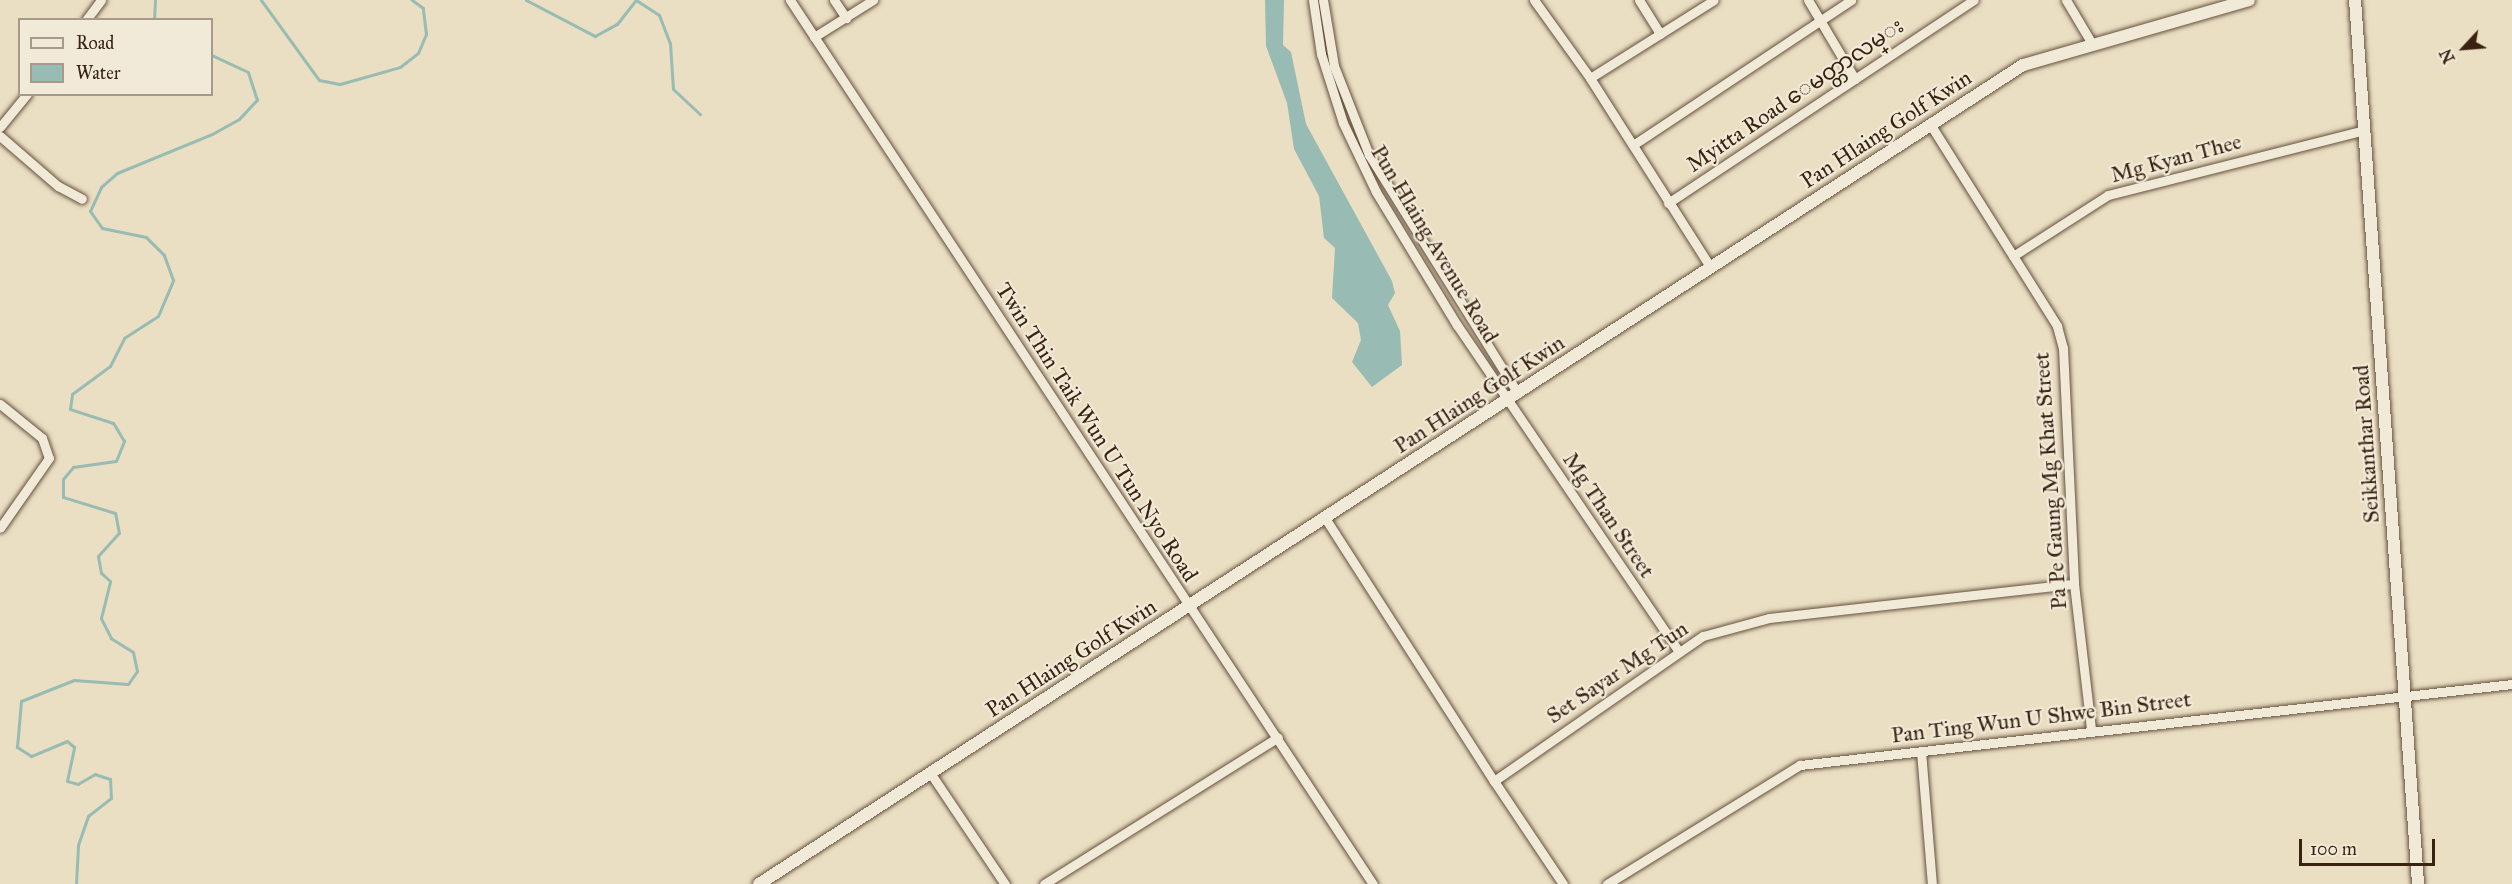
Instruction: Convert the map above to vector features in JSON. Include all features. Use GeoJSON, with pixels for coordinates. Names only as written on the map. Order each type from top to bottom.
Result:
{"type":"FeatureCollection","features":[{"type":"Feature","properties":{"kind":"street"},"geometry":{"type":"LineString","coordinates":[[88,18],[101,0]]}},
{"type":"Feature","properties":{"kind":"street","name":"Twin Thin Taik Wun U Tun Nyo Road"},"geometry":{"type":"LineString","coordinates":[[789,0],[1373,884]]}},
{"type":"Feature","properties":{"kind":"street"},"geometry":{"type":"LineString","coordinates":[[834,0],[846,18]]}},
{"type":"Feature","properties":{"kind":"street"},"geometry":{"type":"LineString","coordinates":[[814,37],[873,0]]}},
{"type":"Feature","properties":{"kind":"street","name":"Pun Hlaing Avenue Road"},"geometry":{"type":"LineString","coordinates":[[1313,0],[1321,54],[1343,123],[1367,172],[1512,396]]}},
{"type":"Feature","properties":{"kind":"street","name":"Pun Hlaing Avenue Road"},"geometry":{"type":"LineString","coordinates":[[1323,0],[1334,66],[1369,156],[1512,396]]}},
{"type":"Feature","properties":{"kind":"street"},"geometry":{"type":"LineString","coordinates":[[1534,0],[1590,78],[1711,268]]}},
{"type":"Feature","properties":{"kind":"street"},"geometry":{"type":"LineString","coordinates":[[1639,0],[1660,34]]}},
{"type":"Feature","properties":{"kind":"street"},"geometry":{"type":"LineString","coordinates":[[1590,78],[1714,0]]}},
{"type":"Feature","properties":{"kind":"street"},"geometry":{"type":"LineString","coordinates":[[1809,0],[1855,79]]}},
{"type":"Feature","properties":{"kind":"street"},"geometry":{"type":"LineString","coordinates":[[1633,146],[1851,0]]}},
{"type":"Feature","properties":{"kind":"street","name":"Myitta Road ေမတ္တာလမ္း"},"geometry":{"type":"LineString","coordinates":[[1668,203],[1974,0]]}},
{"type":"Feature","properties":{"kind":"street"},"geometry":{"type":"LineString","coordinates":[[2066,0],[2091,42]]}},
{"type":"Feature","properties":{"kind":"street","name":"Pan Hlaing Golf Kwin"},"geometry":{"type":"LineString","coordinates":[[759,884],[1189,607],[1327,521],[1512,396],[2023,66],[2091,42],[2249,0]]}},
{"type":"Feature","properties":{"kind":"street","name":"Seikkanthar Road"},"geometry":{"type":"LineString","coordinates":[[2355,0],[2418,884]]}},
{"type":"Feature","properties":{"kind":"street"},"geometry":{"type":"LineString","coordinates":[[0,127],[25,96]]}},
{"type":"Feature","properties":{"kind":"street","name":"Pa Pe Gaung Mg Khat Street"},"geometry":{"type":"LineString","coordinates":[[1930,124],[2057,326],[2063,348],[2074,584],[2091,728]]}},
{"type":"Feature","properties":{"kind":"street","name":"Mg Kyan Thee"},"geometry":{"type":"LineString","coordinates":[[2013,256],[2108,195],[2364,130]]}},
{"type":"Feature","properties":{"kind":"street"},"geometry":{"type":"LineString","coordinates":[[0,136],[58,186],[82,199]]}},
{"type":"Feature","properties":{"kind":"street","name":"Mg Than Street"},"geometry":{"type":"LineString","coordinates":[[1512,396],[1679,652]]}},
{"type":"Feature","properties":{"kind":"street"},"geometry":{"type":"LineString","coordinates":[[0,404],[42,438],[49,458],[0,528]]}},
{"type":"Feature","properties":{"kind":"street"},"geometry":{"type":"LineString","coordinates":[[1327,521],[1563,884]]}},
{"type":"Feature","properties":{"kind":"street","name":"Set Sayar Mg Tun"},"geometry":{"type":"LineString","coordinates":[[1494,781],[1703,636],[1769,618],[2074,584]]}},
{"type":"Feature","properties":{"kind":"street","name":"Pan Ting Wun U Shwe Bin Street"},"geometry":{"type":"LineString","coordinates":[[1607,884],[1800,765],[2091,728],[2512,684]]}},
{"type":"Feature","properties":{"kind":"street"},"geometry":{"type":"LineString","coordinates":[[1044,884],[1278,737]]}},
{"type":"Feature","properties":{"kind":"street"},"geometry":{"type":"LineString","coordinates":[[1921,751],[1932,884]]}},
{"type":"Feature","properties":{"kind":"street"},"geometry":{"type":"LineString","coordinates":[[932,774],[1005,884]]}},
{"type":"Feature","properties":{"kind":"water"},"geometry":{"type":"Polygon","coordinates":[[[1265,0],[1284,0],[1283,45],[1291,52],[1306,124],[1392,281],[1395,293],[1388,305],[1400,331],[1402,365],[1372,387],[1352,362],[1361,340],[1358,323],[1332,298],[1335,248],[1324,238],[1319,196],[1294,149],[1287,103],[1266,46],[1265,0]]]}},
{"type":"Feature","properties":{"kind":"waterway"},"geometry":{"type":"LineString","coordinates":[[154,18],[155,0]]}},
{"type":"Feature","properties":{"kind":"waterway"},"geometry":{"type":"LineString","coordinates":[[261,0],[319,80],[340,84],[400,67],[418,53],[426,34],[423,8],[412,0]]}},
{"type":"Feature","properties":{"kind":"waterway"},"geometry":{"type":"LineString","coordinates":[[526,0],[595,36],[617,24],[636,0],[659,15],[670,43],[673,89],[700,114]]}},
{"type":"Feature","properties":{"kind":"waterway"},"geometry":{"type":"LineString","coordinates":[[76,884],[78,845],[88,816],[111,798],[110,779],[95,774],[78,784],[67,781],[74,747],[67,741],[31,756],[17,747],[21,701],[74,680],[128,684],[137,671],[133,652],[111,638],[101,618],[110,581],[101,573],[98,556],[119,533],[115,513],[63,497],[63,479],[73,467],[116,461],[124,441],[113,423],[70,409],[72,394],[110,366],[124,338],[158,316],[173,280],[164,255],[146,237],[102,228],[90,211],[101,187],[117,173],[212,134],[239,119],[257,100],[248,72],[213,55]]}}]}
